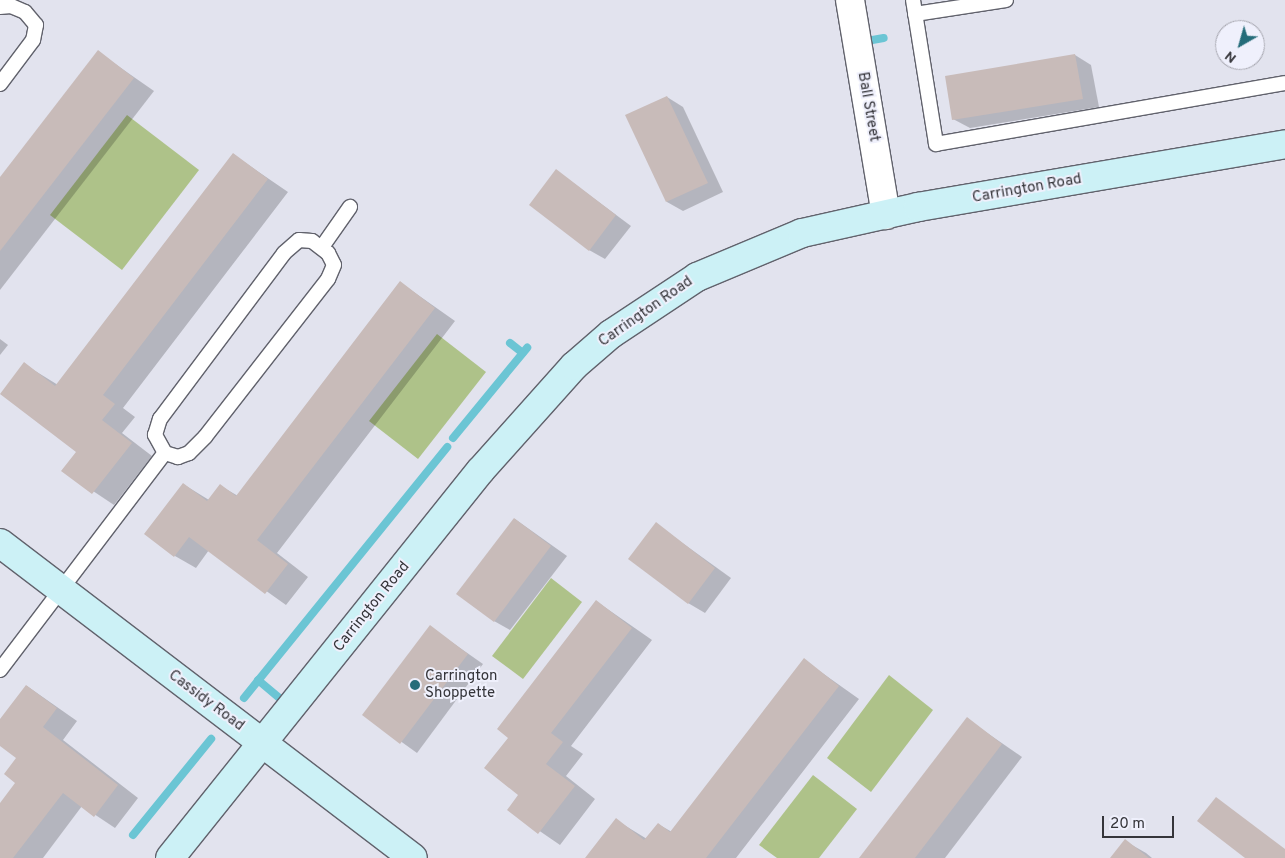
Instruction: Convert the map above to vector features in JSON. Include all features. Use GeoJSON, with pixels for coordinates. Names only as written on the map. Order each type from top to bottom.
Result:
{"type":"FeatureCollection","features":[{"type":"Feature","properties":{"kind":"street","name":"Ball Street"},"geometry":{"type":"LineString","coordinates":[[850,0],[886,215]]}},
{"type":"Feature","properties":{"kind":"street","name":"Carrington Road"},"geometry":{"type":"LineString","coordinates":[[170,858],[481,470],[574,366],[611,334],[697,277],[802,233],[886,215],[1285,144]]}},
{"type":"Feature","properties":{"kind":"street","name":"Cassidy Road"},"geometry":{"type":"LineString","coordinates":[[0,543],[413,858]]}},
{"type":"Feature","properties":{"kind":"lane"},"geometry":{"type":"LineString","coordinates":[[25,12],[34,0]]}},
{"type":"Feature","properties":{"kind":"lane"},"geometry":{"type":"LineString","coordinates":[[1006,0],[914,7],[936,144],[1285,83]]}},
{"type":"Feature","properties":{"kind":"lane"},"geometry":{"type":"LineString","coordinates":[[0,7],[11,6],[25,12],[36,25],[33,40],[0,84]]}},
{"type":"Feature","properties":{"kind":"lane"},"geometry":{"type":"LineString","coordinates":[[322,247],[350,207]]}},
{"type":"Feature","properties":{"kind":"lane"},"geometry":{"type":"LineString","coordinates":[[299,240],[322,247],[334,265],[328,279],[205,437],[189,453],[178,457],[165,453],[155,435],[160,419],[284,253],[299,240]]}},
{"type":"Feature","properties":{"kind":"lane"},"geometry":{"type":"LineString","coordinates":[[0,670],[165,453]]}},
{"type":"Feature","properties":{"kind":"green space"},"geometry":{"type":"Polygon","coordinates":[[[127,115],[199,170],[122,270],[50,215],[127,115]]]}},
{"type":"Feature","properties":{"kind":"green space"},"geometry":{"type":"Polygon","coordinates":[[[437,334],[486,372],[418,459],[369,421],[437,334]]]}},
{"type":"Feature","properties":{"kind":"green space"},"geometry":{"type":"Polygon","coordinates":[[[551,578],[582,602],[523,679],[492,656],[551,578]]]}},
{"type":"Feature","properties":{"kind":"green space"},"geometry":{"type":"Polygon","coordinates":[[[889,675],[933,710],[871,792],[827,758],[889,675]]]}},
{"type":"Feature","properties":{"kind":"green space"},"geometry":{"type":"Polygon","coordinates":[[[813,775],[857,809],[819,858],[777,858],[759,845],[813,775]]]}},
{"type":"Feature","properties":{"kind":"building"},"geometry":{"type":"Polygon","coordinates":[[[98,50],[134,78],[0,251],[0,177],[98,50]]]}},
{"type":"Feature","properties":{"kind":"building"},"geometry":{"type":"Polygon","coordinates":[[[1075,54],[1083,99],[952,120],[945,76],[1075,54]]]}},
{"type":"Feature","properties":{"kind":"building"},"geometry":{"type":"Polygon","coordinates":[[[667,96],[708,183],[666,202],[625,115],[667,96]]]}},
{"type":"Feature","properties":{"kind":"building"},"geometry":{"type":"Polygon","coordinates":[[[233,153],[268,179],[103,395],[115,404],[102,420],[132,443],[92,494],[61,471],[76,452],[0,394],[24,362],[55,386],[233,153]]]}},
{"type":"Feature","properties":{"kind":"building"},"geometry":{"type":"Polygon","coordinates":[[[556,169],[616,215],[589,251],[529,205],[556,169]]]}},
{"type":"Feature","properties":{"kind":"building"},"geometry":{"type":"Polygon","coordinates":[[[400,281],[435,308],[257,540],[288,564],[265,594],[189,537],[174,557],[144,534],[183,483],[207,501],[220,484],[236,496],[400,281]]]}},
{"type":"Feature","properties":{"kind":"building"},"geometry":{"type":"Polygon","coordinates":[[[514,518],[551,546],[494,622],[456,594],[514,518]]]}},
{"type":"Feature","properties":{"kind":"building"},"geometry":{"type":"Polygon","coordinates":[[[656,522],[715,568],[688,604],[628,559],[656,522]]]}},
{"type":"Feature","properties":{"kind":"building"},"geometry":{"type":"Polygon","coordinates":[[[596,600],[632,628],[551,733],[563,742],[546,764],[575,786],[538,834],[507,810],[518,795],[484,768],[508,738],[497,729],[596,600]]]}},
{"type":"Feature","properties":{"kind":"building","name":"Carrington Shoppette"},"geometry":{"type":"Polygon","coordinates":[[[430,625],[468,654],[400,744],[362,715],[430,625]]]}},
{"type":"Feature","properties":{"kind":"building"},"geometry":{"type":"Polygon","coordinates":[[[804,658],[839,686],[706,858],[585,858],[616,818],[644,840],[658,823],[670,832],[804,658]]]}},
{"type":"Feature","properties":{"kind":"building"},"geometry":{"type":"Polygon","coordinates":[[[26,685],[57,708],[43,727],[118,785],[94,817],[63,793],[13,858],[0,858],[0,803],[15,783],[4,774],[16,758],[0,746],[0,719],[26,685]]]}},
{"type":"Feature","properties":{"kind":"building"},"geometry":{"type":"Polygon","coordinates":[[[967,717],[1002,744],[915,858],[859,858],[967,717]]]}},
{"type":"Feature","properties":{"kind":"building"},"geometry":{"type":"Polygon","coordinates":[[[1216,797],[1285,849],[1285,858],[1245,858],[1197,821],[1216,797]]]}},
{"type":"Feature","properties":{"kind":"building"},"geometry":{"type":"Polygon","coordinates":[[[1125,839],[1149,858],[1110,858],[1125,839]]]}},
{"type":"Feature","properties":{"kind":"waterway"},"geometry":{"type":"LineString","coordinates":[[861,42],[884,38]]}},
{"type":"Feature","properties":{"kind":"waterway"},"geometry":{"type":"LineString","coordinates":[[510,343],[523,353]]}},
{"type":"Feature","properties":{"kind":"waterway"},"geometry":{"type":"LineString","coordinates":[[453,438],[527,348]]}},
{"type":"Feature","properties":{"kind":"waterway"},"geometry":{"type":"LineString","coordinates":[[244,698],[447,447]]}},
{"type":"Feature","properties":{"kind":"waterway"},"geometry":{"type":"LineString","coordinates":[[258,680],[288,705]]}},
{"type":"Feature","properties":{"kind":"waterway"},"geometry":{"type":"LineString","coordinates":[[133,835],[211,739]]}},
{"type":"Feature","properties":{"kind":"place","name":"Carrington Shoppette"},"geometry":{"type":"Point","coordinates":[415,685]}}]}
